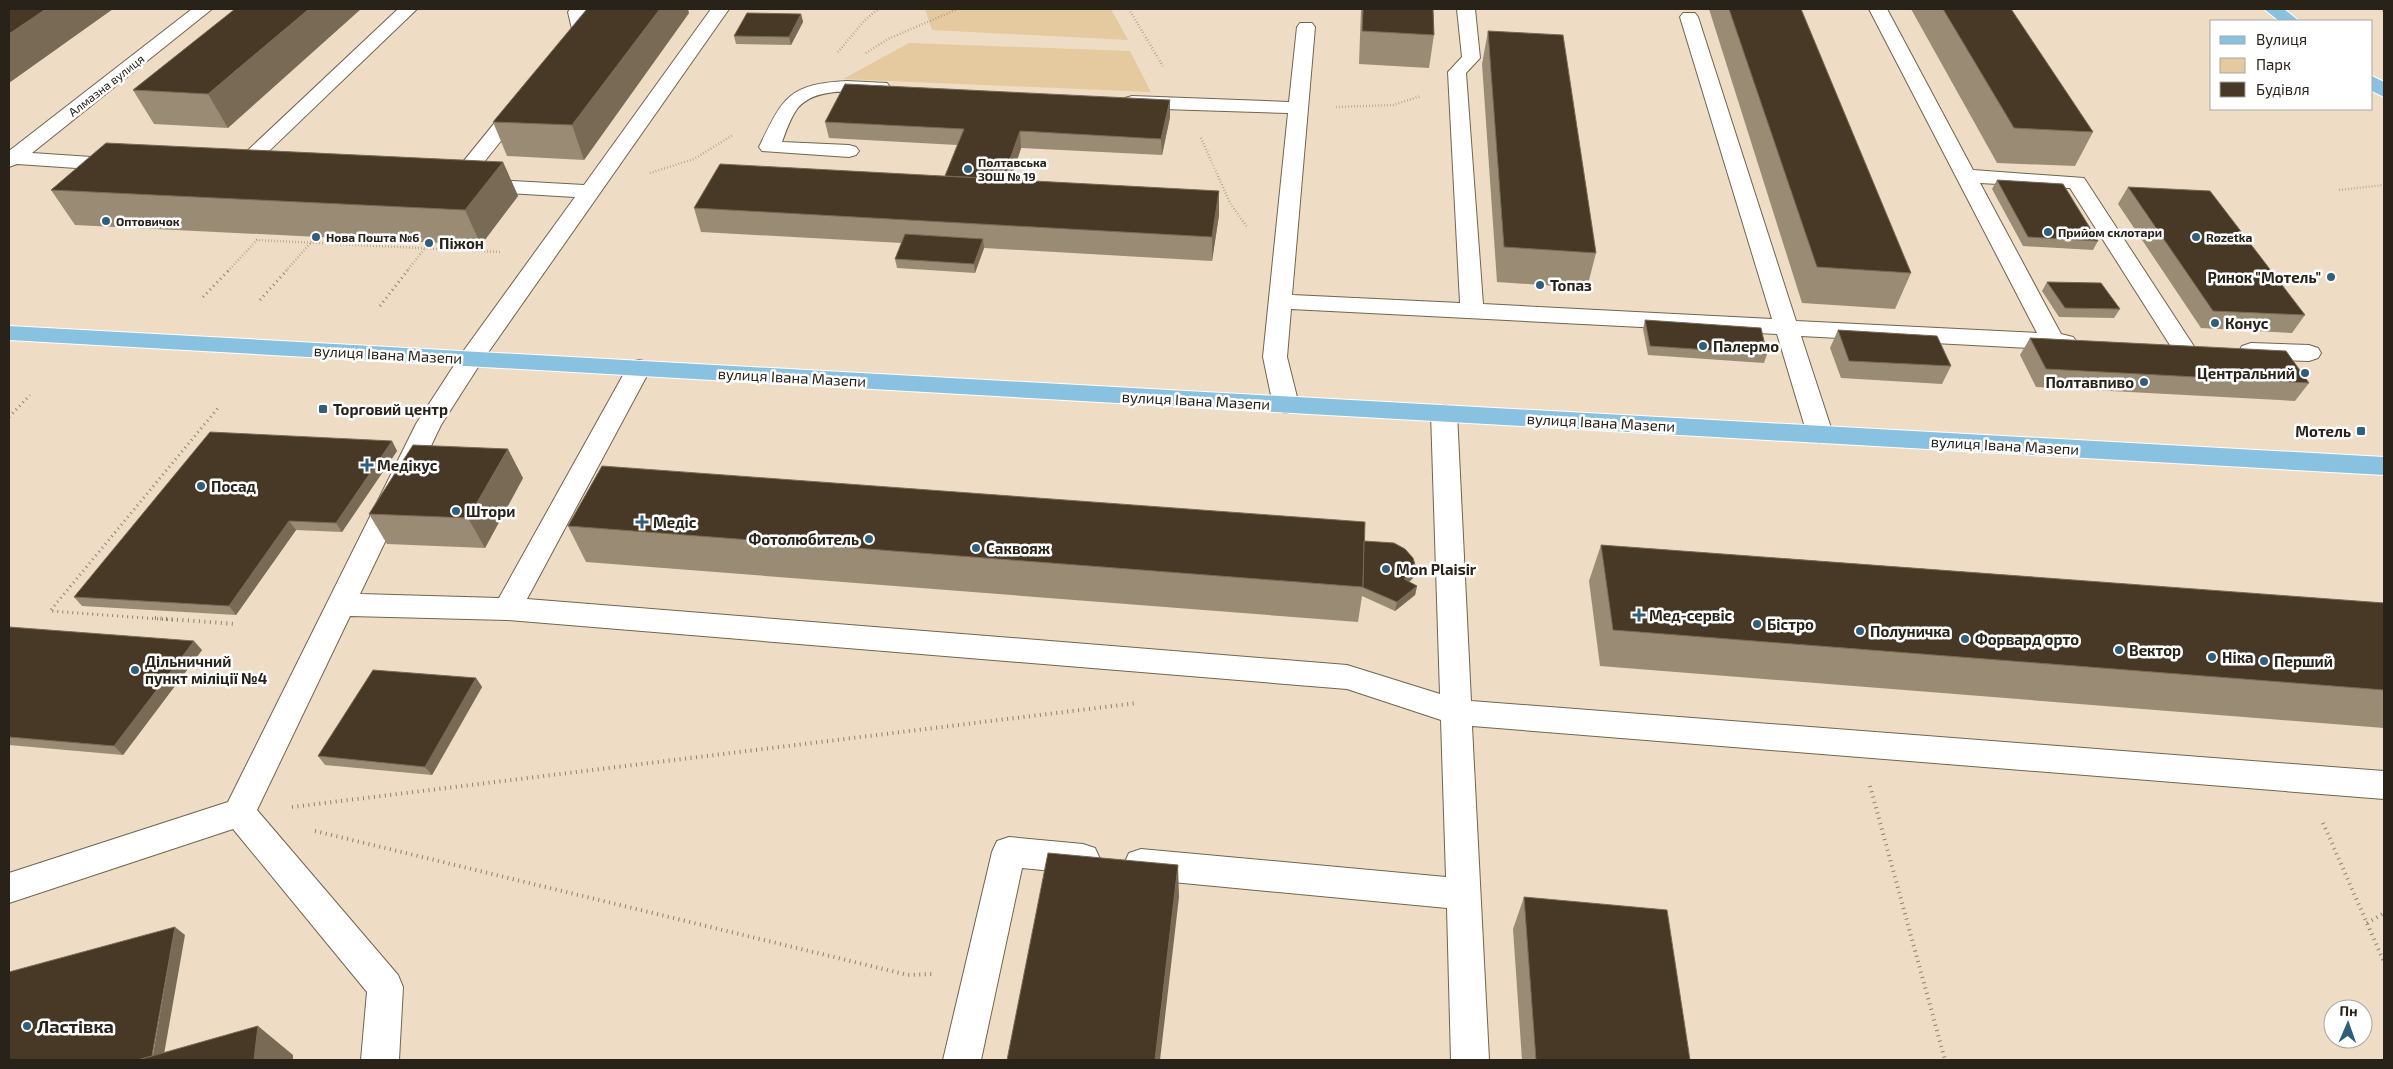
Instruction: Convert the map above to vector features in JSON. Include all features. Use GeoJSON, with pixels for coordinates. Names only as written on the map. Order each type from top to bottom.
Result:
{"type":"FeatureCollection","features":[{"type":"Feature","properties":{"kind":"main road"},"geometry":{"type":"LineString","coordinates":[[2273,9],[2289,20]]}},
{"type":"Feature","properties":{"kind":"main road"},"geometry":{"type":"LineString","coordinates":[[2373,83],[2384,91]]}},
{"type":"Feature","properties":{"kind":"main road","name":"вулиця Івана Мазепи"},"geometry":{"type":"LineString","coordinates":[[9,333],[2384,466]]}},
{"type":"Feature","properties":{"kind":"street","name":"Алмазна вулиця"},"geometry":{"type":"LineString","coordinates":[[11,160],[203,9]]}},
{"type":"Feature","properties":{"kind":"street"},"geometry":{"type":"LineString","coordinates":[[267,173],[227,171],[408,9]]}},
{"type":"Feature","properties":{"kind":"street"},"geometry":{"type":"LineString","coordinates":[[555,61],[580,30],[577,12],[579,9]]}},
{"type":"Feature","properties":{"kind":"street"},"geometry":{"type":"LineString","coordinates":[[9,888],[239,813],[429,424],[471,359],[720,9]]}},
{"type":"Feature","properties":{"kind":"street"},"geometry":{"type":"LineString","coordinates":[[1466,9],[1471,58],[1457,72],[1472,311]]}},
{"type":"Feature","properties":{"kind":"street"},"geometry":{"type":"LineString","coordinates":[[1878,9],[2053,342]]}},
{"type":"Feature","properties":{"kind":"street"},"geometry":{"type":"LineString","coordinates":[[1689,17],[1820,434]]}},
{"type":"Feature","properties":{"kind":"street"},"geometry":{"type":"LineString","coordinates":[[1286,405],[1276,356],[1306,27]]}},
{"type":"Feature","properties":{"kind":"street"},"geometry":{"type":"LineString","coordinates":[[849,152],[769,147],[793,102],[809,93],[853,86],[902,89]]}},
{"type":"Feature","properties":{"kind":"street"},"geometry":{"type":"LineString","coordinates":[[530,92],[445,183],[590,192]]}},
{"type":"Feature","properties":{"kind":"street"},"geometry":{"type":"LineString","coordinates":[[1118,102],[1186,106],[1298,108]]}},
{"type":"Feature","properties":{"kind":"street"},"geometry":{"type":"LineString","coordinates":[[11,160],[138,166]]}},
{"type":"Feature","properties":{"kind":"street"},"geometry":{"type":"LineString","coordinates":[[1966,176],[2077,182],[2193,348],[2153,346]]}},
{"type":"Feature","properties":{"kind":"street"},"geometry":{"type":"LineString","coordinates":[[1280,301],[2083,343]]}},
{"type":"Feature","properties":{"kind":"street"},"geometry":{"type":"LineString","coordinates":[[2232,350],[2309,353]]}},
{"type":"Feature","properties":{"kind":"street"},"geometry":{"type":"LineString","coordinates":[[506,609],[639,368]]}},
{"type":"Feature","properties":{"kind":"street"},"geometry":{"type":"LineString","coordinates":[[1444,413],[1470,1060]]}},
{"type":"Feature","properties":{"kind":"street"},"geometry":{"type":"LineString","coordinates":[[341,605],[506,609],[1347,677],[1456,712],[2384,785]]}},
{"type":"Feature","properties":{"kind":"street"},"geometry":{"type":"LineString","coordinates":[[239,813],[385,987],[380,1060]]}},
{"type":"Feature","properties":{"kind":"street"},"geometry":{"type":"LineString","coordinates":[[962,1060],[1009,852],[1463,894]]}},
{"type":"Feature","properties":{"kind":"path"},"geometry":{"type":"LineString","coordinates":[[834,56],[864,21],[878,9]]}},
{"type":"Feature","properties":{"kind":"path"},"geometry":{"type":"LineString","coordinates":[[1129,9],[1186,106],[1230,203],[1282,277]]}},
{"type":"Feature","properties":{"kind":"path"},"geometry":{"type":"LineString","coordinates":[[2380,9],[2384,12]]}},
{"type":"Feature","properties":{"kind":"path"},"geometry":{"type":"LineString","coordinates":[[1298,108],[1393,105],[1458,84]]}},
{"type":"Feature","properties":{"kind":"path"},"geometry":{"type":"LineString","coordinates":[[2339,190],[2384,185]]}},
{"type":"Feature","properties":{"kind":"path"},"geometry":{"type":"LineString","coordinates":[[260,300],[316,237]]}},
{"type":"Feature","properties":{"kind":"path"},"geometry":{"type":"LineString","coordinates":[[203,297],[257,240],[545,254]]}},
{"type":"Feature","properties":{"kind":"path"},"geometry":{"type":"LineString","coordinates":[[380,306],[429,243]]}},
{"type":"Feature","properties":{"kind":"path"},"geometry":{"type":"LineString","coordinates":[[9,417],[30,395]]}},
{"type":"Feature","properties":{"kind":"path"},"geometry":{"type":"LineString","coordinates":[[218,408],[50,611],[234,624]]}},
{"type":"Feature","properties":{"kind":"path"},"geometry":{"type":"LineString","coordinates":[[239,813],[1140,702]]}},
{"type":"Feature","properties":{"kind":"path"},"geometry":{"type":"LineString","coordinates":[[1859,744],[1945,1060]]}},
{"type":"Feature","properties":{"kind":"path"},"geometry":{"type":"LineString","coordinates":[[2303,778],[2384,962]]}},
{"type":"Feature","properties":{"kind":"path"},"geometry":{"type":"LineString","coordinates":[[307,830],[908,975],[982,972]]}},
{"type":"Feature","properties":{"kind":"path"},"geometry":{"type":"LineString","coordinates":[[2367,923],[2384,912]]}},
{"type":"Feature","properties":{"kind":"green space"},"geometry":{"type":"Polygon","coordinates":[[[925,9],[1111,9],[1128,40],[932,30],[925,9]]]}},
{"type":"Feature","properties":{"kind":"green space"},"geometry":{"type":"Polygon","coordinates":[[[909,43],[1130,51],[1151,92],[843,79],[909,43]]]}},
{"type":"Feature","properties":{"kind":"building"},"geometry":{"type":"Polygon","coordinates":[[[9,9],[46,9],[9,34],[9,9]]]}},
{"type":"Feature","properties":{"kind":"building"},"geometry":{"type":"Polygon","coordinates":[[[235,9],[309,9],[208,94],[133,90],[235,9]]]}},
{"type":"Feature","properties":{"kind":"building"},"geometry":{"type":"Polygon","coordinates":[[[587,9],[660,9],[572,125],[493,122],[587,9]]]}},
{"type":"Feature","properties":{"kind":"building"},"geometry":{"type":"Polygon","coordinates":[[[1363,9],[1433,9],[1434,35],[1362,31],[1363,9]]]}},
{"type":"Feature","properties":{"kind":"building"},"geometry":{"type":"Polygon","coordinates":[[[1729,9],[1801,9],[1911,273],[1817,267],[1729,9]]]}},
{"type":"Feature","properties":{"kind":"building"},"geometry":{"type":"Polygon","coordinates":[[[1943,9],[2011,9],[2093,132],[2014,128],[1943,9]]]}},
{"type":"Feature","properties":{"kind":"building"},"geometry":{"type":"Polygon","coordinates":[[[747,13],[801,14],[789,37],[734,36],[747,13]]]}},
{"type":"Feature","properties":{"kind":"building"},"geometry":{"type":"Polygon","coordinates":[[[1488,31],[1563,35],[1596,253],[1504,247],[1488,31]]]}},
{"type":"Feature","properties":{"kind":"building"},"geometry":{"type":"Polygon","coordinates":[[[845,84],[1170,100],[1161,139],[1020,131],[1003,179],[945,176],[964,129],[825,122],[845,84]]]}},
{"type":"Feature","properties":{"kind":"building"},"geometry":{"type":"Polygon","coordinates":[[[106,143],[503,162],[465,210],[51,190],[106,143]]]}},
{"type":"Feature","properties":{"kind":"building"},"geometry":{"type":"Polygon","coordinates":[[[720,164],[1219,191],[1212,237],[694,208],[720,164]]]}},
{"type":"Feature","properties":{"kind":"building","name":"Прийом склотари"},"geometry":{"type":"Polygon","coordinates":[[[1997,180],[2063,184],[2098,241],[2028,237],[1997,180]]]}},
{"type":"Feature","properties":{"kind":"building"},"geometry":{"type":"Polygon","coordinates":[[[2128,187],[2210,191],[2305,315],[2213,311],[2128,187]]]}},
{"type":"Feature","properties":{"kind":"building"},"geometry":{"type":"Polygon","coordinates":[[[905,234],[983,239],[974,264],[895,259],[905,234]]]}},
{"type":"Feature","properties":{"kind":"building"},"geometry":{"type":"Polygon","coordinates":[[[2047,282],[2101,283],[2120,309],[2065,308],[2047,282]]]}},
{"type":"Feature","properties":{"kind":"building","name":"Палермо"},"geometry":{"type":"Polygon","coordinates":[[[1645,320],[1761,328],[1767,354],[1650,346],[1645,320]]]}},
{"type":"Feature","properties":{"kind":"building"},"geometry":{"type":"Polygon","coordinates":[[[1838,330],[1937,336],[1951,366],[1849,361],[1838,330]]]}},
{"type":"Feature","properties":{"kind":"building"},"geometry":{"type":"Polygon","coordinates":[[[2030,338],[2286,351],[2309,383],[2046,369],[2030,338]]]}},
{"type":"Feature","properties":{"kind":"building"},"geometry":{"type":"Polygon","coordinates":[[[210,432],[392,441],[336,523],[289,521],[229,606],[74,597],[210,432]]]}},
{"type":"Feature","properties":{"kind":"building"},"geometry":{"type":"Polygon","coordinates":[[[413,445],[508,449],[468,518],[369,514],[413,445]]]}},
{"type":"Feature","properties":{"kind":"building"},"geometry":{"type":"Polygon","coordinates":[[[602,466],[1365,522],[1363,587],[568,526],[602,466]]]}},
{"type":"Feature","properties":{"kind":"building"},"geometry":{"type":"Polygon","coordinates":[[[1364,541],[1394,543],[1405,549],[1413,558],[1416,568],[1404,579],[1417,586],[1397,602],[1362,587],[1364,541]]]}},
{"type":"Feature","properties":{"kind":"building"},"geometry":{"type":"Polygon","coordinates":[[[1601,545],[2384,603],[2384,690],[1613,630],[1601,545]]]}},
{"type":"Feature","properties":{"kind":"building"},"geometry":{"type":"Polygon","coordinates":[[[9,627],[194,641],[114,746],[9,737],[9,627]]]}},
{"type":"Feature","properties":{"kind":"building"},"geometry":{"type":"Polygon","coordinates":[[[373,670],[476,678],[425,767],[318,756],[373,670]]]}},
{"type":"Feature","properties":{"kind":"building"},"geometry":{"type":"Polygon","coordinates":[[[1048,853],[1178,865],[1155,1060],[1007,1060],[1048,853]]]}},
{"type":"Feature","properties":{"kind":"building"},"geometry":{"type":"Polygon","coordinates":[[[1524,897],[1667,910],[1690,1060],[1536,1060],[1524,897]]]}},
{"type":"Feature","properties":{"kind":"building"},"geometry":{"type":"Polygon","coordinates":[[[175,927],[152,1056],[138,1060],[9,1060],[9,972],[175,927]]]}},
{"type":"Feature","properties":{"kind":"building"},"geometry":{"type":"Polygon","coordinates":[[[258,1026],[254,1060],[138,1060],[258,1026]]]}},
{"type":"Feature","properties":{"kind":"place","name":"Полтавська ЗОШ № 19"},"geometry":{"type":"Point","coordinates":[968,169]}},
{"type":"Feature","properties":{"kind":"place","name":"Оптовичок"},"geometry":{"type":"Point","coordinates":[106,221]}},
{"type":"Feature","properties":{"kind":"place","name":"Прийом склотари"},"geometry":{"type":"Point","coordinates":[2048,232]}},
{"type":"Feature","properties":{"kind":"place","name":"Нова Пошта №6"},"geometry":{"type":"Point","coordinates":[316,237]}},
{"type":"Feature","properties":{"kind":"place","name":"Rozetka"},"geometry":{"type":"Point","coordinates":[2196,237]}},
{"type":"Feature","properties":{"kind":"place","name":"Піжон"},"geometry":{"type":"Point","coordinates":[429,243]}},
{"type":"Feature","properties":{"kind":"place","name":"Ринок \"Мотель\""},"geometry":{"type":"Point","coordinates":[2331,277]}},
{"type":"Feature","properties":{"kind":"place","name":"Топаз"},"geometry":{"type":"Point","coordinates":[1540,285]}},
{"type":"Feature","properties":{"kind":"place","name":"Конус"},"geometry":{"type":"Point","coordinates":[2215,323]}},
{"type":"Feature","properties":{"kind":"place","name":"Палермо"},"geometry":{"type":"Point","coordinates":[1703,346]}},
{"type":"Feature","properties":{"kind":"place","name":"Центральний"},"geometry":{"type":"Point","coordinates":[2305,373]}},
{"type":"Feature","properties":{"kind":"place","name":"Полтавпиво"},"geometry":{"type":"Point","coordinates":[2144,382]}},
{"type":"Feature","properties":{"kind":"place","name":"Торговий центр"},"geometry":{"type":"Point","coordinates":[323,409]}},
{"type":"Feature","properties":{"kind":"place","name":"Мотель"},"geometry":{"type":"Point","coordinates":[2361,431]}},
{"type":"Feature","properties":{"kind":"place","name":"Медікус"},"geometry":{"type":"Point","coordinates":[367,465]}},
{"type":"Feature","properties":{"kind":"place","name":"Посад"},"geometry":{"type":"Point","coordinates":[201,486]}},
{"type":"Feature","properties":{"kind":"place","name":"Штори"},"geometry":{"type":"Point","coordinates":[456,511]}},
{"type":"Feature","properties":{"kind":"place","name":"Медіс"},"geometry":{"type":"Point","coordinates":[642,522]}},
{"type":"Feature","properties":{"kind":"place","name":"Фотолюбитель"},"geometry":{"type":"Point","coordinates":[869,539]}},
{"type":"Feature","properties":{"kind":"place","name":"Саквояж"},"geometry":{"type":"Point","coordinates":[976,548]}},
{"type":"Feature","properties":{"kind":"place","name":"Mon Plaisir"},"geometry":{"type":"Point","coordinates":[1386,569]}},
{"type":"Feature","properties":{"kind":"place","name":"Мед-сервіс"},"geometry":{"type":"Point","coordinates":[1639,615]}},
{"type":"Feature","properties":{"kind":"place","name":"Бістро"},"geometry":{"type":"Point","coordinates":[1757,624]}},
{"type":"Feature","properties":{"kind":"place","name":"Полуничка"},"geometry":{"type":"Point","coordinates":[1860,631]}},
{"type":"Feature","properties":{"kind":"place","name":"Форвард орто"},"geometry":{"type":"Point","coordinates":[1965,639]}},
{"type":"Feature","properties":{"kind":"place","name":"Вектор"},"geometry":{"type":"Point","coordinates":[2119,650]}},
{"type":"Feature","properties":{"kind":"place","name":"Ніка"},"geometry":{"type":"Point","coordinates":[2212,657]}},
{"type":"Feature","properties":{"kind":"place","name":"Перший"},"geometry":{"type":"Point","coordinates":[2264,661]}},
{"type":"Feature","properties":{"kind":"place","name":"Дільничний пункт міліції №4"},"geometry":{"type":"Point","coordinates":[135,670]}},
{"type":"Feature","properties":{"kind":"place","name":"Ластівка"},"geometry":{"type":"Point","coordinates":[27,1026]}}]}
